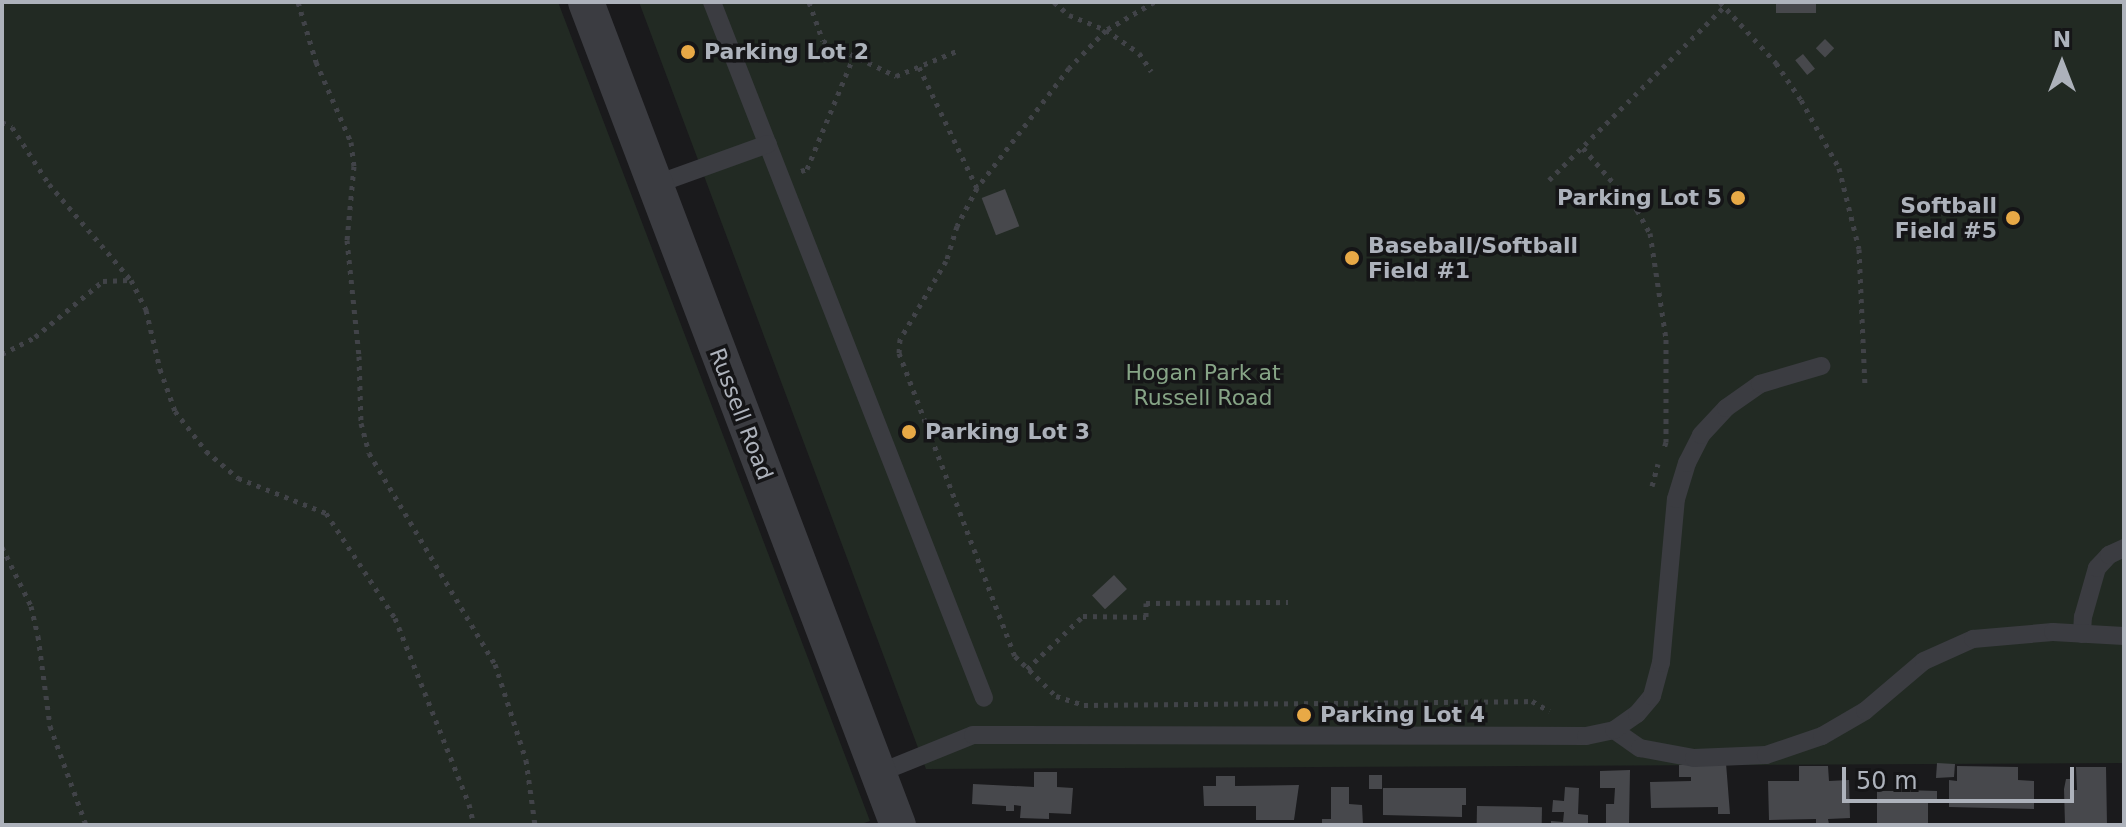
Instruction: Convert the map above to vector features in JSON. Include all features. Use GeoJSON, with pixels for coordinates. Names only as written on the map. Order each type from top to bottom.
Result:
{"type":"FeatureCollection","features":[{"type":"Feature","properties":{"kind":"street","name":"Russell Road"},"geometry":{"type":"LineString","coordinates":[[586,2],[898,825]]}},
{"type":"Feature","properties":{"kind":"lane"},"geometry":{"type":"LineString","coordinates":[[712,2],[984,698]]}},
{"type":"Feature","properties":{"kind":"lane"},"geometry":{"type":"LineString","coordinates":[[654,185],[768,144]]}},
{"type":"Feature","properties":{"kind":"lane"},"geometry":{"type":"LineString","coordinates":[[879,773],[973,735],[1586,736],[1614,730],[1637,714],[1652,696],[1658,674],[1676,499],[1687,463],[1701,435],[1726,408],[1760,384],[1821,366]]}},
{"type":"Feature","properties":{"kind":"lane"},"geometry":{"type":"LineString","coordinates":[[2082,634],[2083,617],[2097,568],[2109,555],[2124,548]]}},
{"type":"Feature","properties":{"kind":"lane"},"geometry":{"type":"LineString","coordinates":[[1614,730],[1640,748],[1694,758],[1766,755],[1822,736],[1865,711],[1924,661],[1973,639],[2053,632],[2124,636]]}},
{"type":"Feature","properties":{"kind":"path"},"geometry":{"type":"LineString","coordinates":[[298,2],[316,62],[353,154],[347,240],[359,356],[361,423],[369,453],[495,664],[526,760],[535,825]]}},
{"type":"Feature","properties":{"kind":"path"},"geometry":{"type":"LineString","coordinates":[[809,2],[823,41],[896,76],[959,50]]}},
{"type":"Feature","properties":{"kind":"path"},"geometry":{"type":"LineString","coordinates":[[1054,2],[1069,15],[1106,30],[1145,58],[1151,71]]}},
{"type":"Feature","properties":{"kind":"path"},"geometry":{"type":"LineString","coordinates":[[1154,2],[1106,30],[1069,68],[977,188],[957,226],[946,261],[900,339],[899,353],[1015,656],[1056,696],[1084,705],[1532,701],[1554,714]]}},
{"type":"Feature","properties":{"kind":"path"},"geometry":{"type":"LineString","coordinates":[[1549,180],[1722,4],[1776,63],[1801,100],[1839,168],[1859,249],[1865,387]]}},
{"type":"Feature","properties":{"kind":"path"},"geometry":{"type":"LineString","coordinates":[[781,178],[807,169],[853,58]]}},
{"type":"Feature","properties":{"kind":"path"},"geometry":{"type":"LineString","coordinates":[[919,67],[977,188]]}},
{"type":"Feature","properties":{"kind":"path"},"geometry":{"type":"LineString","coordinates":[[2,122],[12,127],[49,184],[131,280],[146,310],[160,369],[175,411],[206,451],[238,478],[326,513],[395,618],[469,804],[474,825]]}},
{"type":"Feature","properties":{"kind":"path"},"geometry":{"type":"LineString","coordinates":[[1583,148],[1637,210],[1650,233],[1656,260],[1666,339],[1666,442],[1653,478],[1652,493]]}},
{"type":"Feature","properties":{"kind":"path"},"geometry":{"type":"LineString","coordinates":[[2,354],[35,337],[103,281],[131,280]]}},
{"type":"Feature","properties":{"kind":"path"},"geometry":{"type":"LineString","coordinates":[[2,547],[31,606],[50,726],[86,825]]}},
{"type":"Feature","properties":{"kind":"path"},"geometry":{"type":"LineString","coordinates":[[1027,669],[1083,616],[1146,617],[1146,603],[1288,602]]}},
{"type":"Feature","properties":{"kind":"green space"},"geometry":{"type":"Polygon","coordinates":[[[2,2],[558,2],[870,821],[858,825],[2,825],[2,2]]]}},
{"type":"Feature","properties":{"kind":"green space","name":"Hogan Park at Russell Road"},"geometry":{"type":"Polygon","coordinates":[[[639,2],[2124,2],[2124,763],[926,769],[639,2]]]}},
{"type":"Feature","properties":{"kind":"building"},"geometry":{"type":"Polygon","coordinates":[[[1776,2],[1816,2],[1816,13],[1776,13],[1776,2]]]}},
{"type":"Feature","properties":{"kind":"building"},"geometry":{"type":"Polygon","coordinates":[[[1825,39],[1834,48],[1825,57],[1816,48],[1825,39]]]}},
{"type":"Feature","properties":{"kind":"building"},"geometry":{"type":"Polygon","coordinates":[[[1803,54],[1815,69],[1807,75],[1795,60],[1803,54]]]}},
{"type":"Feature","properties":{"kind":"building"},"geometry":{"type":"Polygon","coordinates":[[[1005,189],[1019,226],[996,235],[982,198],[1005,189]]]}},
{"type":"Feature","properties":{"kind":"building"},"geometry":{"type":"Polygon","coordinates":[[[1114,575],[1127,589],[1105,609],[1092,595],[1114,575]]]}},
{"type":"Feature","properties":{"kind":"building"},"geometry":{"type":"Polygon","coordinates":[[[1726,763],[1730,814],[1718,814],[1718,807],[1651,808],[1650,782],[1691,781],[1691,777],[1679,777],[1679,765],[1726,763]]]}},
{"type":"Feature","properties":{"kind":"building"},"geometry":{"type":"Polygon","coordinates":[[[1937,763],[1955,764],[1954,777],[1936,778],[1937,763]]]}},
{"type":"Feature","properties":{"kind":"building"},"geometry":{"type":"Polygon","coordinates":[[[1799,766],[1828,766],[1829,781],[1849,780],[1850,818],[1828,819],[1829,824],[1816,824],[1816,819],[1769,820],[1768,781],[1799,781],[1799,766]]]}},
{"type":"Feature","properties":{"kind":"building"},"geometry":{"type":"Polygon","coordinates":[[[1957,766],[2018,767],[2018,780],[2034,781],[2034,809],[1949,807],[1949,780],[1957,781],[1957,766]]]}},
{"type":"Feature","properties":{"kind":"building"},"geometry":{"type":"Polygon","coordinates":[[[2076,767],[2106,767],[2107,825],[2065,825],[2064,789],[2066,779],[2073,779],[2073,790],[2077,790],[2076,767]]]}},
{"type":"Feature","properties":{"kind":"building"},"geometry":{"type":"Polygon","coordinates":[[[1630,770],[1629,825],[1606,825],[1606,804],[1614,804],[1615,788],[1600,788],[1600,771],[1630,770]]]}},
{"type":"Feature","properties":{"kind":"building"},"geometry":{"type":"Polygon","coordinates":[[[1034,772],[1057,772],[1057,787],[1073,788],[1071,814],[1049,813],[1049,819],[1020,818],[1021,806],[1014,805],[1014,811],[1006,811],[1006,806],[972,804],[973,784],[1034,787],[1034,772]]]}},
{"type":"Feature","properties":{"kind":"building"},"geometry":{"type":"Polygon","coordinates":[[[1369,775],[1382,775],[1382,789],[1369,789],[1369,775]]]}},
{"type":"Feature","properties":{"kind":"building"},"geometry":{"type":"Polygon","coordinates":[[[1216,776],[1235,776],[1235,786],[1299,785],[1294,820],[1256,820],[1256,806],[1204,806],[1203,786],[1216,786],[1216,776]]]}},
{"type":"Feature","properties":{"kind":"building"},"geometry":{"type":"Polygon","coordinates":[[[1895,783],[1905,783],[1905,790],[1937,791],[1937,799],[1928,799],[1928,825],[1877,825],[1877,791],[1895,791],[1895,783]]]}},
{"type":"Feature","properties":{"kind":"building"},"geometry":{"type":"Polygon","coordinates":[[[1331,787],[1349,787],[1349,804],[1362,805],[1363,825],[1322,825],[1322,819],[1331,819],[1331,787]]]}},
{"type":"Feature","properties":{"kind":"building"},"geometry":{"type":"Polygon","coordinates":[[[1565,787],[1579,788],[1578,814],[1588,815],[1588,825],[1551,825],[1551,821],[1563,822],[1564,812],[1552,812],[1553,800],[1564,801],[1565,787]]]}},
{"type":"Feature","properties":{"kind":"building"},"geometry":{"type":"Polygon","coordinates":[[[1383,788],[1466,788],[1466,805],[1462,805],[1462,817],[1383,815],[1383,788]]]}},
{"type":"Feature","properties":{"kind":"building"},"geometry":{"type":"Polygon","coordinates":[[[1477,806],[1542,807],[1542,825],[1477,825],[1477,806]]]}},
{"type":"Feature","properties":{"kind":"place","name":"Parking Lot 2"},"geometry":{"type":"Point","coordinates":[688,52]}},
{"type":"Feature","properties":{"kind":"place","name":"Parking Lot 5"},"geometry":{"type":"Point","coordinates":[1738,198]}},
{"type":"Feature","properties":{"kind":"place","name":"Softball Field #5"},"geometry":{"type":"Point","coordinates":[2013,218]}},
{"type":"Feature","properties":{"kind":"place","name":"Baseball/Softball Field #1"},"geometry":{"type":"Point","coordinates":[1352,258]}},
{"type":"Feature","properties":{"kind":"place","name":"Parking Lot 3"},"geometry":{"type":"Point","coordinates":[909,432]}},
{"type":"Feature","properties":{"kind":"place","name":"Parking Lot 4"},"geometry":{"type":"Point","coordinates":[1304,715]}}]}
